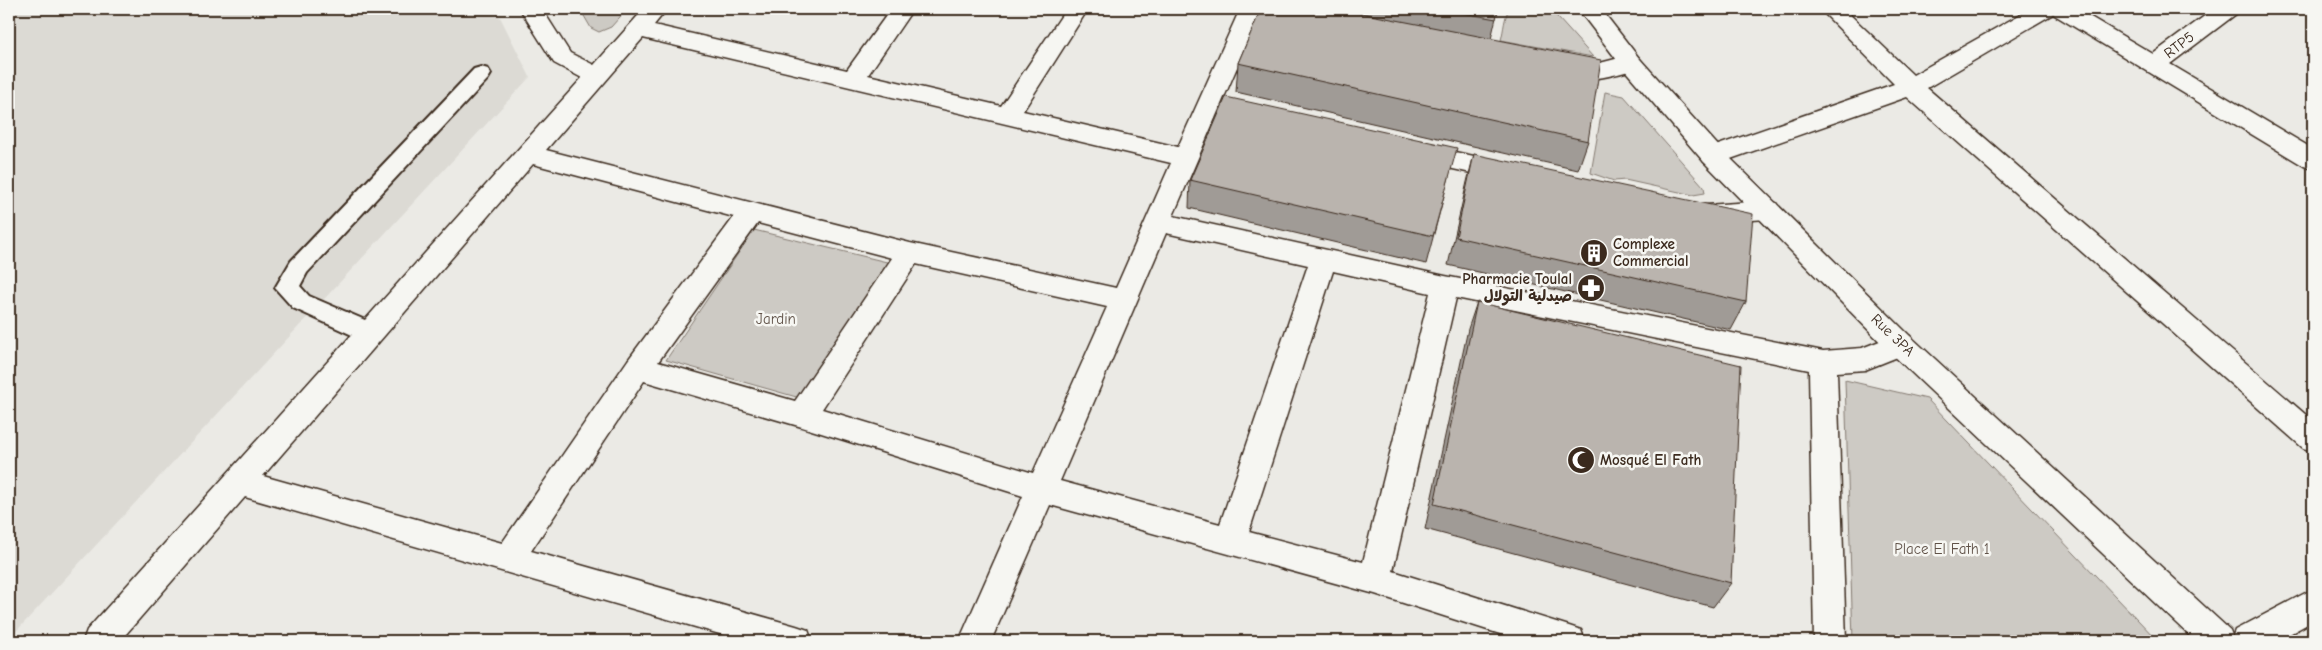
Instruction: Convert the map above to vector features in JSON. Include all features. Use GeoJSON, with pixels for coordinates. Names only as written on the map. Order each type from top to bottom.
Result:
{"type":"FeatureCollection","features":[{"type":"Feature","properties":{"kind":"street"},"geometry":{"type":"LineString","coordinates":[[530,9],[562,58],[597,76]]}},
{"type":"Feature","properties":{"kind":"street"},"geometry":{"type":"LineString","coordinates":[[853,78],[902,9]]}},
{"type":"Feature","properties":{"kind":"street"},"geometry":{"type":"LineString","coordinates":[[1008,115],[1077,9]]}},
{"type":"Feature","properties":{"kind":"street","name":"Rue 3PA"},"geometry":{"type":"LineString","coordinates":[[1589,9],[1631,63],[1713,156],[1900,344],[2218,641]]}},
{"type":"Feature","properties":{"kind":"street"},"geometry":{"type":"LineString","coordinates":[[1831,9],[1911,87],[2313,439]]}},
{"type":"Feature","properties":{"kind":"street"},"geometry":{"type":"LineString","coordinates":[[1713,156],[1911,87],[2046,9]]}},
{"type":"Feature","properties":{"kind":"street"},"geometry":{"type":"LineString","coordinates":[[2061,9],[2313,160]]}},
{"type":"Feature","properties":{"kind":"street","name":"RTP5"},"geometry":{"type":"LineString","coordinates":[[2155,64],[2228,9]]}},
{"type":"Feature","properties":{"kind":"street"},"geometry":{"type":"LineString","coordinates":[[974,641],[1186,158],[1218,110],[1257,10]]}},
{"type":"Feature","properties":{"kind":"street"},"geometry":{"type":"LineString","coordinates":[[99,641],[647,19],[853,78],[1186,158]]}},
{"type":"Feature","properties":{"kind":"street"},"geometry":{"type":"LineString","coordinates":[[1543,67],[1582,74],[1598,73],[1631,63]]}},
{"type":"Feature","properties":{"kind":"street"},"geometry":{"type":"LineString","coordinates":[[1392,148],[1528,177]]}},
{"type":"Feature","properties":{"kind":"street"},"geometry":{"type":"LineString","coordinates":[[528,154],[910,253],[1124,300]]}},
{"type":"Feature","properties":{"kind":"street"},"geometry":{"type":"LineString","coordinates":[[1684,210],[1704,214],[1767,210]]}},
{"type":"Feature","properties":{"kind":"street"},"geometry":{"type":"LineString","coordinates":[[509,558],[638,368],[751,213]]}},
{"type":"Feature","properties":{"kind":"street"},"geometry":{"type":"LineString","coordinates":[[1158,222],[1444,286],[1823,362],[1865,359],[1900,344]]}},
{"type":"Feature","properties":{"kind":"street"},"geometry":{"type":"LineString","coordinates":[[802,415],[910,253]]}},
{"type":"Feature","properties":{"kind":"street"},"geometry":{"type":"LineString","coordinates":[[1230,541],[1323,260]]}},
{"type":"Feature","properties":{"kind":"street"},"geometry":{"type":"LineString","coordinates":[[1375,580],[1444,286]]}},
{"type":"Feature","properties":{"kind":"street"},"geometry":{"type":"LineString","coordinates":[[1823,362],[1830,641]]}},
{"type":"Feature","properties":{"kind":"street"},"geometry":{"type":"LineString","coordinates":[[638,368],[802,415],[1041,489],[1375,580],[1569,641]]}},
{"type":"Feature","properties":{"kind":"street"},"geometry":{"type":"LineString","coordinates":[[239,482],[796,641]]}},
{"type":"Feature","properties":{"kind":"street"},"geometry":{"type":"LineString","coordinates":[[2247,641],[2313,604]]}},
{"type":"Feature","properties":{"kind":"lane"},"geometry":{"type":"LineString","coordinates":[[371,333],[301,302],[287,288],[299,268],[481,74]]}},
{"type":"Feature","properties":{"kind":"shaded area"},"geometry":{"type":"Polygon","coordinates":[[[9,9],[468,9],[500,17],[530,77],[9,639],[9,9]]]}},
{"type":"Feature","properties":{"kind":"green space"},"geometry":{"type":"Polygon","coordinates":[[[580,9],[627,9],[611,27],[599,32],[591,28],[580,9]]]}},
{"type":"Feature","properties":{"kind":"green space"},"geometry":{"type":"Polygon","coordinates":[[[1509,9],[1550,9],[1593,57],[1501,40],[1509,9]]]}},
{"type":"Feature","properties":{"kind":"green space"},"geometry":{"type":"Polygon","coordinates":[[[1605,92],[1624,96],[1704,187],[1705,193],[1693,195],[1625,180],[1614,181],[1591,173],[1605,92]]]}},
{"type":"Feature","properties":{"kind":"green space","name":"Jardin"},"geometry":{"type":"Polygon","coordinates":[[[754,230],[891,263],[807,400],[666,360],[754,230]]]}},
{"type":"Feature","properties":{"kind":"green space","name":"Place El Fath 1"},"geometry":{"type":"Polygon","coordinates":[[[1845,380],[1927,399],[2158,641],[1853,641],[1845,380]]]}},
{"type":"Feature","properties":{"kind":"building"},"geometry":{"type":"Polygon","coordinates":[[[1261,9],[1340,9],[1601,60],[1588,141],[1238,63],[1261,9]]]}},
{"type":"Feature","properties":{"kind":"building"},"geometry":{"type":"Polygon","coordinates":[[[1442,9],[1498,9],[1496,19],[1442,9]]]}},
{"type":"Feature","properties":{"kind":"building"},"geometry":{"type":"Polygon","coordinates":[[[1226,97],[1457,148],[1433,236],[1190,180],[1226,97]]]}},
{"type":"Feature","properties":{"kind":"building","name":"Complexe Commercial"},"geometry":{"type":"Polygon","coordinates":[[[1474,154],[1753,214],[1746,302],[1456,237],[1474,154]]]}},
{"type":"Feature","properties":{"kind":"building","name":"Mosqué El Fath"},"geometry":{"type":"Polygon","coordinates":[[[1477,302],[1741,365],[1731,583],[1434,504],[1477,302]]]}},
{"type":"Feature","properties":{"kind":"place","name":"Complexe Commercial"},"geometry":{"type":"Point","coordinates":[1594,253]}},
{"type":"Feature","properties":{"kind":"place","name":"Pharmacie Toulal صيدلية التولال"},"geometry":{"type":"Point","coordinates":[1591,288]}},
{"type":"Feature","properties":{"kind":"place","name":"Mosqué El Fath"},"geometry":{"type":"Point","coordinates":[1581,460]}}]}
